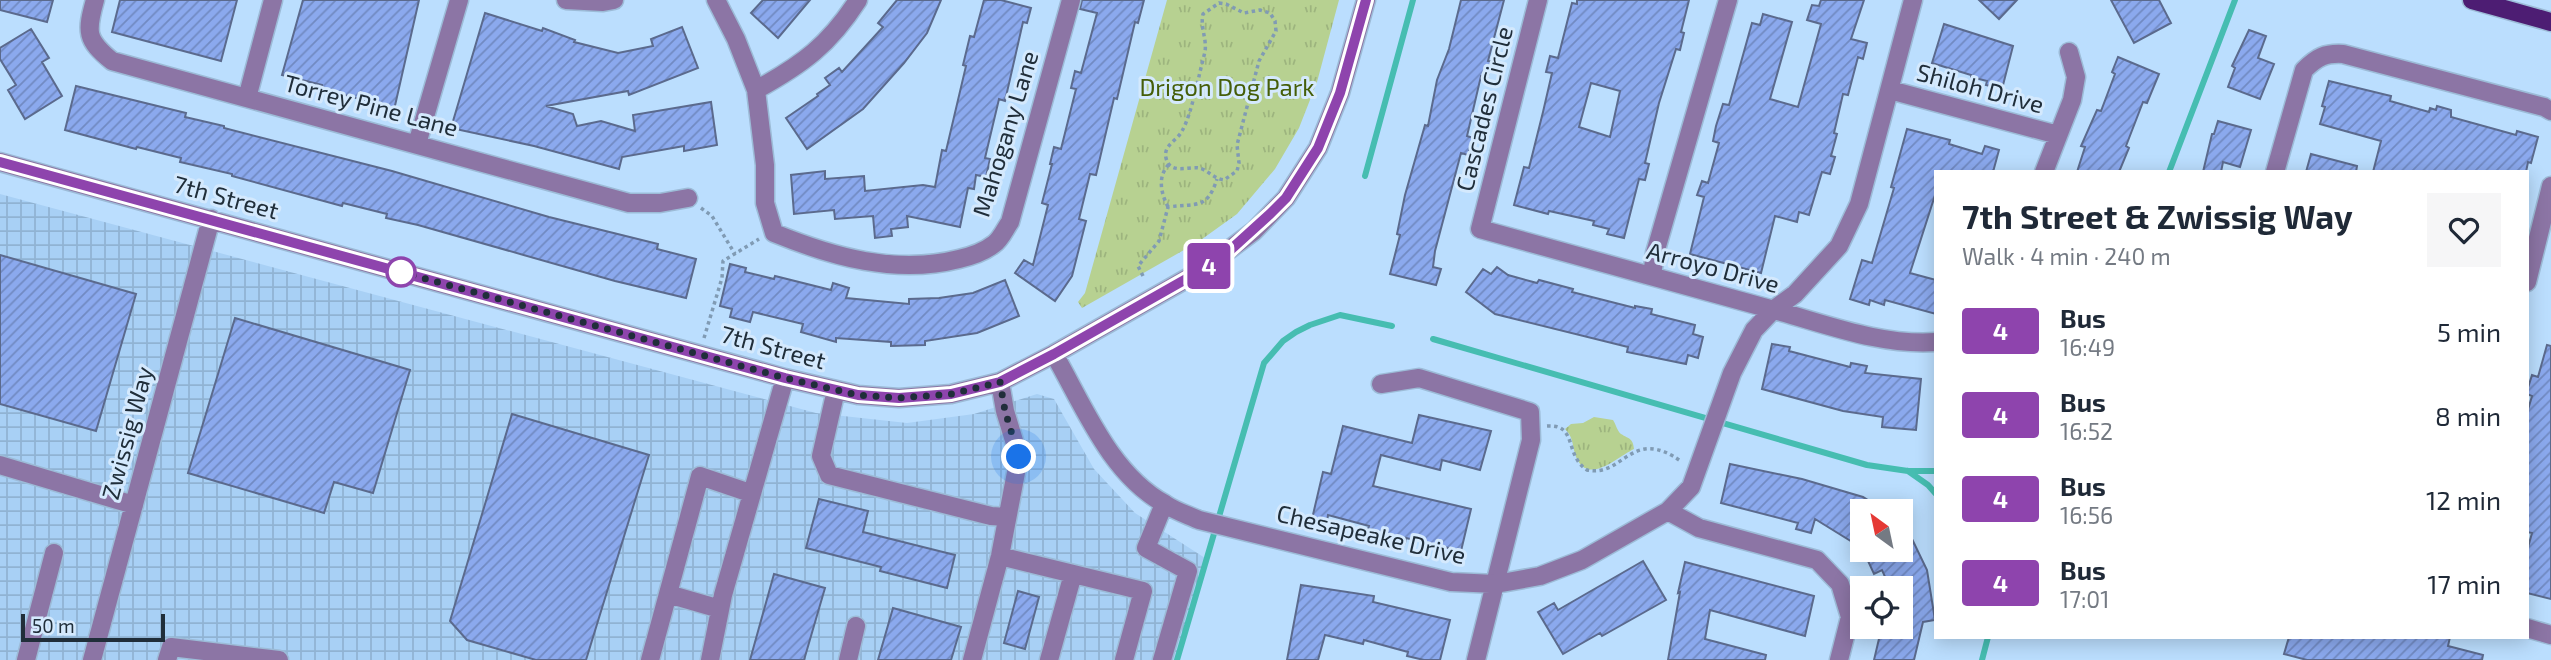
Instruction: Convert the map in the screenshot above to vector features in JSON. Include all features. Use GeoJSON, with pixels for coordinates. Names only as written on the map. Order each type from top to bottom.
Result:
{"type":"FeatureCollection","features":[{"type":"Feature","properties":{"kind":"main road"},"geometry":{"type":"LineString","coordinates":[[2472,0],[2551,22]]}},
{"type":"Feature","properties":{"kind":"street","name":"Torrey Pine Lane"},"geometry":{"type":"LineString","coordinates":[[95,0],[88,24],[95,47],[112,61],[629,203],[660,204],[688,198]]}},
{"type":"Feature","properties":{"kind":"street"},"geometry":{"type":"LineString","coordinates":[[247,98],[273,0]]}},
{"type":"Feature","properties":{"kind":"street"},"geometry":{"type":"LineString","coordinates":[[417,144],[459,0]]}},
{"type":"Feature","properties":{"kind":"street"},"geometry":{"type":"LineString","coordinates":[[566,0],[614,0]]}},
{"type":"Feature","properties":{"kind":"street"},"geometry":{"type":"LineString","coordinates":[[716,0],[736,39],[756,90],[765,165],[765,203],[774,233]]}},
{"type":"Feature","properties":{"kind":"street"},"geometry":{"type":"LineString","coordinates":[[756,90],[813,55],[845,21],[858,0]]}},
{"type":"Feature","properties":{"kind":"street","name":"Mahogany Lane"},"geometry":{"type":"LineString","coordinates":[[774,233],[802,244],[871,263],[906,266],[940,264],[977,254],[996,243],[1010,222],[1071,0]]}},
{"type":"Feature","properties":{"kind":"street","name":"7th Street"},"geometry":{"type":"LineString","coordinates":[[0,162],[785,378],[858,395],[899,398],[951,394],[1000,382],[1054,354],[1210,265],[1254,231],[1286,198],[1318,148],[1340,93],[1366,0]]}},
{"type":"Feature","properties":{"kind":"street","name":"Cascades Circle"},"geometry":{"type":"LineString","coordinates":[[1480,229],[1538,0]]}},
{"type":"Feature","properties":{"kind":"street"},"geometry":{"type":"LineString","coordinates":[[1652,276],[1655,253],[1728,0]]}},
{"type":"Feature","properties":{"kind":"street","name":"Chesapeake Drive"},"geometry":{"type":"LineString","coordinates":[[1054,354],[1110,453],[1132,480],[1164,504],[1199,520],[1451,582],[1496,584],[1540,576],[1583,560],[1668,511],[1690,487],[1710,439],[1732,373],[1754,330],[1773,310],[1795,294],[1839,246],[1859,204],[1913,0]]}},
{"type":"Feature","properties":{"kind":"street"},"geometry":{"type":"LineString","coordinates":[[2045,170],[2072,100],[2076,77],[2069,52]]}},
{"type":"Feature","properties":{"kind":"street"},"geometry":{"type":"LineString","coordinates":[[2276,170],[2304,70],[2315,59],[2327,53],[2343,54],[2551,111]]}},
{"type":"Feature","properties":{"kind":"street","name":"Shiloh Drive"},"geometry":{"type":"LineString","coordinates":[[1890,90],[2058,135]]}},
{"type":"Feature","properties":{"kind":"street"},"geometry":{"type":"LineString","coordinates":[[2529,274],[2551,186]]}},
{"type":"Feature","properties":{"kind":"street","name":"Zwissig Way"},"geometry":{"type":"LineString","coordinates":[[92,660],[211,219]]}},
{"type":"Feature","properties":{"kind":"street","name":"Arroyo Drive"},"geometry":{"type":"LineString","coordinates":[[1480,229],[1823,325],[1882,338],[1934,342]]}},
{"type":"Feature","properties":{"kind":"street"},"geometry":{"type":"LineString","coordinates":[[710,660],[720,609],[750,494],[785,378]]}},
{"type":"Feature","properties":{"kind":"street"},"geometry":{"type":"LineString","coordinates":[[1381,384],[1419,378],[1530,420],[1531,440],[1476,660]]}},
{"type":"Feature","properties":{"kind":"street"},"geometry":{"type":"LineString","coordinates":[[972,660],[1000,556],[1019,457],[1005,411],[1000,382]]}},
{"type":"Feature","properties":{"kind":"street"},"geometry":{"type":"LineString","coordinates":[[836,390],[821,456],[829,475],[991,516],[1007,517]]}},
{"type":"Feature","properties":{"kind":"street"},"geometry":{"type":"LineString","coordinates":[[0,465],[134,505]]}},
{"type":"Feature","properties":{"kind":"street"},"geometry":{"type":"LineString","coordinates":[[650,660],[700,476],[750,494]]}},
{"type":"Feature","properties":{"kind":"street"},"geometry":{"type":"LineString","coordinates":[[1163,660],[1188,571],[1146,548],[1164,504]]}},
{"type":"Feature","properties":{"kind":"street"},"geometry":{"type":"LineString","coordinates":[[1668,511],[1699,528],[1817,561],[1840,584],[1850,617],[1839,660]]}},
{"type":"Feature","properties":{"kind":"street"},"geometry":{"type":"LineString","coordinates":[[26,660],[54,553]]}},
{"type":"Feature","properties":{"kind":"street"},"geometry":{"type":"LineString","coordinates":[[1000,556],[1143,591],[1124,660]]}},
{"type":"Feature","properties":{"kind":"street"},"geometry":{"type":"LineString","coordinates":[[1049,660],[1073,574]]}},
{"type":"Feature","properties":{"kind":"street"},"geometry":{"type":"LineString","coordinates":[[668,594],[720,609]]}},
{"type":"Feature","properties":{"kind":"street"},"geometry":{"type":"LineString","coordinates":[[848,660],[856,626]]}},
{"type":"Feature","properties":{"kind":"street"},"geometry":{"type":"LineString","coordinates":[[2529,629],[2551,635]]}},
{"type":"Feature","properties":{"kind":"street"},"geometry":{"type":"LineString","coordinates":[[167,660],[171,647],[279,660]]}},
{"type":"Feature","properties":{"kind":"path"},"geometry":{"type":"LineString","coordinates":[[1219,4],[1226,4],[1244,13],[1261,10],[1270,13],[1275,21],[1276,31],[1259,61],[1237,145],[1237,171],[1224,180],[1199,169],[1178,169],[1169,164],[1167,148],[1183,130],[1205,52],[1206,40],[1201,24],[1203,14],[1219,4]]}},
{"type":"Feature","properties":{"kind":"path"},"geometry":{"type":"LineString","coordinates":[[1143,276],[1138,266],[1159,242],[1168,207],[1163,197],[1160,178],[1169,164]]}},
{"type":"Feature","properties":{"kind":"path"},"geometry":{"type":"LineString","coordinates":[[1168,207],[1206,202],[1212,195],[1217,179]]}},
{"type":"Feature","properties":{"kind":"path"},"geometry":{"type":"LineString","coordinates":[[688,198],[712,216],[735,254]]}},
{"type":"Feature","properties":{"kind":"path"},"geometry":{"type":"LineString","coordinates":[[700,354],[722,278],[723,261],[774,233]]}},
{"type":"Feature","properties":{"kind":"path"},"geometry":{"type":"LineString","coordinates":[[1530,420],[1563,430],[1571,442],[1574,458],[1587,470],[1604,471],[1631,452],[1656,450],[1669,454],[1696,473]]}},
{"type":"Feature","properties":{"kind":"shaded area"},"geometry":{"type":"Polygon","coordinates":[[[0,194],[816,413],[907,423],[974,414],[1037,394],[1054,399],[1094,469],[1135,513],[1205,558],[1179,660],[0,660],[0,194]]]}},
{"type":"Feature","properties":{"kind":"green space","name":"Drigon Dog Park"},"geometry":{"type":"Polygon","coordinates":[[[1167,0],[1339,0],[1317,82],[1299,128],[1275,169],[1237,214],[1198,242],[1082,308],[1078,302],[1085,293],[1167,0]]]}},
{"type":"Feature","properties":{"kind":"green space"},"geometry":{"type":"Polygon","coordinates":[[[1594,417],[1613,420],[1620,433],[1632,441],[1634,449],[1602,467],[1586,469],[1580,464],[1565,429],[1571,424],[1583,423],[1594,417]]]}},
{"type":"Feature","properties":{"kind":"building"},"geometry":{"type":"Polygon","coordinates":[[[0,0],[53,0],[47,22],[0,10],[0,0]]]}},
{"type":"Feature","properties":{"kind":"building"},"geometry":{"type":"Polygon","coordinates":[[[120,0],[237,0],[221,61],[112,32],[120,0]]]}},
{"type":"Feature","properties":{"kind":"building"},"geometry":{"type":"Polygon","coordinates":[[[303,0],[419,0],[394,110],[321,89],[322,85],[282,75],[303,0]]]}},
{"type":"Feature","properties":{"kind":"building"},"geometry":{"type":"Polygon","coordinates":[[[763,0],[810,0],[778,38],[751,13],[763,0]]]}},
{"type":"Feature","properties":{"kind":"building"},"geometry":{"type":"Polygon","coordinates":[[[897,0],[941,0],[927,33],[863,109],[807,149],[786,118],[830,85],[825,78],[839,68],[842,72],[883,27],[878,23],[897,0]]]}},
{"type":"Feature","properties":{"kind":"building"},"geometry":{"type":"Polygon","coordinates":[[[984,0],[1001,0],[1031,8],[1027,23],[1023,22],[1005,101],[999,99],[985,158],[990,159],[986,177],[976,175],[974,189],[968,188],[960,227],[907,216],[908,227],[891,229],[892,236],[875,238],[873,216],[835,219],[834,210],[794,214],[791,175],[825,171],[825,179],[864,176],[865,191],[923,185],[935,187],[942,150],[946,151],[966,66],[963,65],[970,36],[974,37],[984,0]]]}},
{"type":"Feature","properties":{"kind":"building"},"geometry":{"type":"Polygon","coordinates":[[[1082,0],[1144,0],[1138,23],[1135,22],[1117,99],[1114,98],[1096,175],[1090,174],[1079,219],[1086,221],[1072,276],[1055,301],[1015,273],[1024,260],[1033,265],[1048,205],[1042,203],[1054,147],[1061,149],[1076,89],[1071,88],[1075,71],[1081,73],[1097,13],[1080,9],[1082,0]]]}},
{"type":"Feature","properties":{"kind":"building"},"geometry":{"type":"Polygon","coordinates":[[[1461,0],[1504,0],[1488,61],[1493,62],[1487,78],[1481,76],[1467,136],[1473,138],[1468,155],[1461,153],[1435,251],[1433,267],[1441,269],[1436,285],[1390,274],[1400,235],[1397,234],[1405,195],[1425,125],[1428,126],[1437,80],[1449,49],[1461,0]]]}},
{"type":"Feature","properties":{"kind":"building"},"geometry":{"type":"Polygon","coordinates":[[[1577,0],[1689,0],[1681,32],[1684,33],[1680,50],[1676,49],[1659,103],[1645,163],[1649,164],[1645,180],[1639,179],[1624,238],[1607,234],[1609,229],[1593,225],[1594,221],[1549,211],[1548,214],[1514,205],[1524,167],[1529,168],[1543,112],[1552,73],[1546,72],[1550,56],[1558,58],[1572,3],[1577,4],[1577,0]],[[1591,83],[1579,127],[1610,137],[1620,91],[1591,83]]]}},
{"type":"Feature","properties":{"kind":"building"},"geometry":{"type":"Polygon","coordinates":[[[1821,0],[1864,0],[1851,39],[1867,43],[1863,59],[1858,57],[1848,95],[1843,94],[1834,133],[1837,134],[1831,156],[1835,157],[1830,174],[1822,172],[1809,215],[1799,212],[1797,222],[1775,216],[1761,273],[1690,254],[1704,197],[1697,195],[1702,181],[1708,183],[1719,143],[1713,141],[1716,126],[1723,104],[1729,105],[1752,23],[1760,25],[1763,14],[1792,22],[1770,99],[1798,107],[1821,24],[1807,20],[1812,5],[1819,6],[1821,0]]]}},
{"type":"Feature","properties":{"kind":"building"},"geometry":{"type":"Polygon","coordinates":[[[1979,0],[2017,0],[1999,19],[1979,0]]]}},
{"type":"Feature","properties":{"kind":"building"},"geometry":{"type":"Polygon","coordinates":[[[2111,0],[2159,0],[2171,23],[2134,43],[2111,0]]]}},
{"type":"Feature","properties":{"kind":"building"},"geometry":{"type":"Polygon","coordinates":[[[485,13],[542,31],[543,28],[575,40],[574,42],[618,53],[653,46],[651,39],[682,27],[698,68],[629,95],[628,91],[546,106],[573,114],[577,126],[601,121],[635,131],[633,115],[711,102],[717,145],[684,151],[684,146],[622,157],[619,169],[534,146],[451,128],[485,13]]]}},
{"type":"Feature","properties":{"kind":"building"},"geometry":{"type":"Polygon","coordinates":[[[1944,24],[2013,46],[2002,89],[1986,85],[1987,81],[1971,75],[1932,63],[1944,24]]]}},
{"type":"Feature","properties":{"kind":"building"},"geometry":{"type":"Polygon","coordinates":[[[31,29],[49,58],[42,62],[62,96],[25,119],[8,90],[16,85],[0,59],[0,48],[31,29]]]}},
{"type":"Feature","properties":{"kind":"building"},"geometry":{"type":"Polygon","coordinates":[[[2249,30],[2266,36],[2258,58],[2274,64],[2260,99],[2228,87],[2235,68],[2232,66],[2249,30]]]}},
{"type":"Feature","properties":{"kind":"building"},"geometry":{"type":"Polygon","coordinates":[[[2118,57],[2159,74],[2147,103],[2143,102],[2120,170],[2078,170],[2085,147],[2081,146],[2097,110],[2101,111],[2115,74],[2112,72],[2118,57]]]}},
{"type":"Feature","properties":{"kind":"building"},"geometry":{"type":"Polygon","coordinates":[[[2329,81],[2391,96],[2390,101],[2429,112],[2430,108],[2436,110],[2437,106],[2451,110],[2451,117],[2516,135],[2517,131],[2538,137],[2526,170],[2374,170],[2381,141],[2320,124],[2325,107],[2322,106],[2329,81]]]}},
{"type":"Feature","properties":{"kind":"building"},"geometry":{"type":"Polygon","coordinates":[[[76,86],[186,113],[185,117],[224,128],[658,244],[657,249],[696,259],[686,298],[386,218],[387,214],[343,203],[342,206],[180,162],[181,158],[65,130],[76,86]]]}},
{"type":"Feature","properties":{"kind":"building"},"geometry":{"type":"Polygon","coordinates":[[[2218,121],[2251,130],[2240,167],[2223,162],[2221,170],[2203,170],[2218,121]]]}},
{"type":"Feature","properties":{"kind":"building"},"geometry":{"type":"Polygon","coordinates":[[[1907,129],[1950,140],[1949,144],[1982,154],[1985,146],[1999,150],[1994,170],[1934,170],[1934,198],[1910,273],[1934,279],[1934,313],[1885,300],[1884,305],[1870,300],[1869,305],[1850,299],[1862,260],[1872,263],[1894,188],[1891,187],[1907,129]]]}},
{"type":"Feature","properties":{"kind":"building"},"geometry":{"type":"Polygon","coordinates":[[[2311,154],[2357,166],[2356,170],[2307,170],[2311,154]]]}},
{"type":"Feature","properties":{"kind":"building"},"geometry":{"type":"Polygon","coordinates":[[[0,255],[136,294],[96,431],[0,404],[0,255]]]}},
{"type":"Feature","properties":{"kind":"building"},"geometry":{"type":"Polygon","coordinates":[[[730,264],[746,268],[745,272],[774,279],[775,276],[831,290],[833,283],[849,288],[846,298],[909,304],[909,299],[973,293],[1005,280],[1019,316],[977,333],[925,341],[925,345],[891,346],[891,342],[836,338],[836,342],[801,332],[803,324],[753,312],[750,322],[730,317],[732,309],[720,306],[730,264]]]}},
{"type":"Feature","properties":{"kind":"building"},"geometry":{"type":"Polygon","coordinates":[[[1497,267],[1508,275],[1537,283],[1539,280],[1573,289],[1572,292],[1635,308],[1652,309],[1651,314],[1695,325],[1693,334],[1703,337],[1698,358],[1688,355],[1686,364],[1627,352],[1628,347],[1495,314],[1466,292],[1483,269],[1491,274],[1497,267]]]}},
{"type":"Feature","properties":{"kind":"building"},"geometry":{"type":"Polygon","coordinates":[[[235,318],[410,370],[373,493],[334,482],[324,513],[188,473],[235,318]]]}},
{"type":"Feature","properties":{"kind":"building"},"geometry":{"type":"Polygon","coordinates":[[[1772,344],[1790,347],[1789,351],[1850,367],[1851,363],[1867,366],[1865,373],[1921,379],[1916,430],[1882,427],[1883,417],[1843,411],[1762,389],[1772,344]]]}},
{"type":"Feature","properties":{"kind":"building"},"geometry":{"type":"Polygon","coordinates":[[[2547,345],[2551,346],[2551,599],[2529,594],[2529,544],[2532,533],[2529,532],[2529,406],[2532,396],[2529,395],[2529,385],[2532,375],[2538,377],[2547,345]]]}},
{"type":"Feature","properties":{"kind":"building"},"geometry":{"type":"Polygon","coordinates":[[[512,414],[649,455],[586,660],[536,660],[467,640],[450,621],[512,414]]]}},
{"type":"Feature","properties":{"kind":"building"},"geometry":{"type":"Polygon","coordinates":[[[1419,415],[1491,431],[1480,470],[1442,460],[1440,470],[1381,455],[1373,486],[1471,509],[1461,551],[1406,538],[1405,543],[1388,539],[1389,535],[1368,529],[1369,526],[1328,515],[1327,522],[1312,519],[1323,472],[1331,474],[1343,426],[1412,443],[1419,415]]]}},
{"type":"Feature","properties":{"kind":"building"},"geometry":{"type":"Polygon","coordinates":[[[1730,464],[1802,479],[1866,499],[1850,499],[1850,541],[1815,519],[1811,533],[1796,529],[1798,523],[1721,503],[1730,464]]]}},
{"type":"Feature","properties":{"kind":"building"},"geometry":{"type":"Polygon","coordinates":[[[819,499],[868,511],[863,532],[955,555],[947,588],[880,571],[881,567],[806,548],[819,499]]]}},
{"type":"Feature","properties":{"kind":"building"},"geometry":{"type":"Polygon","coordinates":[[[1913,541],[1927,570],[1934,614],[1934,620],[1923,622],[1914,660],[1874,660],[1879,639],[1913,639],[1913,576],[1885,576],[1882,570],[1874,574],[1868,562],[1913,562],[1913,541]]]}},
{"type":"Feature","properties":{"kind":"building"},"geometry":{"type":"Polygon","coordinates":[[[1643,561],[1666,600],[1602,636],[1600,633],[1563,654],[1538,612],[1554,603],[1558,610],[1643,561]]]}},
{"type":"Feature","properties":{"kind":"building"},"geometry":{"type":"Polygon","coordinates":[[[1685,562],[1814,596],[1805,636],[1710,610],[1705,639],[1766,655],[1765,660],[1668,660],[1685,562]]]}},
{"type":"Feature","properties":{"kind":"building"},"geometry":{"type":"Polygon","coordinates":[[[774,574],[825,588],[804,660],[750,660],[774,574]]]}},
{"type":"Feature","properties":{"kind":"building"},"geometry":{"type":"Polygon","coordinates":[[[1301,585],[1374,596],[1373,602],[1450,620],[1440,660],[1407,656],[1408,652],[1364,640],[1363,644],[1325,635],[1318,660],[1287,660],[1301,585]]]}},
{"type":"Feature","properties":{"kind":"building"},"geometry":{"type":"Polygon","coordinates":[[[1018,591],[1039,597],[1025,649],[1004,643],[1018,591]]]}},
{"type":"Feature","properties":{"kind":"building"},"geometry":{"type":"Polygon","coordinates":[[[893,608],[961,627],[951,660],[878,660],[893,608]]]}},
{"type":"Feature","properties":{"kind":"building"},"geometry":{"type":"Polygon","coordinates":[[[2288,639],[2450,639],[2448,646],[2483,655],[2482,660],[2307,660],[2284,654],[2288,639]]]}},
{"type":"Feature","properties":{"kind":"waterway"},"geometry":{"type":"LineString","coordinates":[[1365,176],[1413,0]]}},
{"type":"Feature","properties":{"kind":"waterway"},"geometry":{"type":"LineString","coordinates":[[2170,170],[2235,0]]}},
{"type":"Feature","properties":{"kind":"waterway"},"geometry":{"type":"LineString","coordinates":[[1177,660],[1264,363],[1283,341],[1296,332],[1340,315],[1392,326]]}},
{"type":"Feature","properties":{"kind":"waterway"},"geometry":{"type":"LineString","coordinates":[[1433,339],[1867,465],[1908,471],[1934,471]]}},
{"type":"Feature","properties":{"kind":"waterway"},"geometry":{"type":"LineString","coordinates":[[1908,471],[1934,492]]}},
{"type":"Feature","properties":{"kind":"waterway"},"geometry":{"type":"LineString","coordinates":[[1982,660],[1987,639]]}},
{"type":"Feature","properties":{"kind":"bus line","name":"4"},"geometry":{"type":"LineString","coordinates":[[0,162],[785,378],[858,395],[899,398],[951,394],[1000,382],[1054,354],[1202,270],[1254,231],[1286,198],[1318,148],[1340,93],[1366,0]]}},
{"type":"Feature","properties":{"kind":"route"},"geometry":{"type":"LineString","coordinates":[[401,272],[785,378],[858,395],[899,398],[951,394],[1000,382],[1005,411],[1019,457]]}}]}
